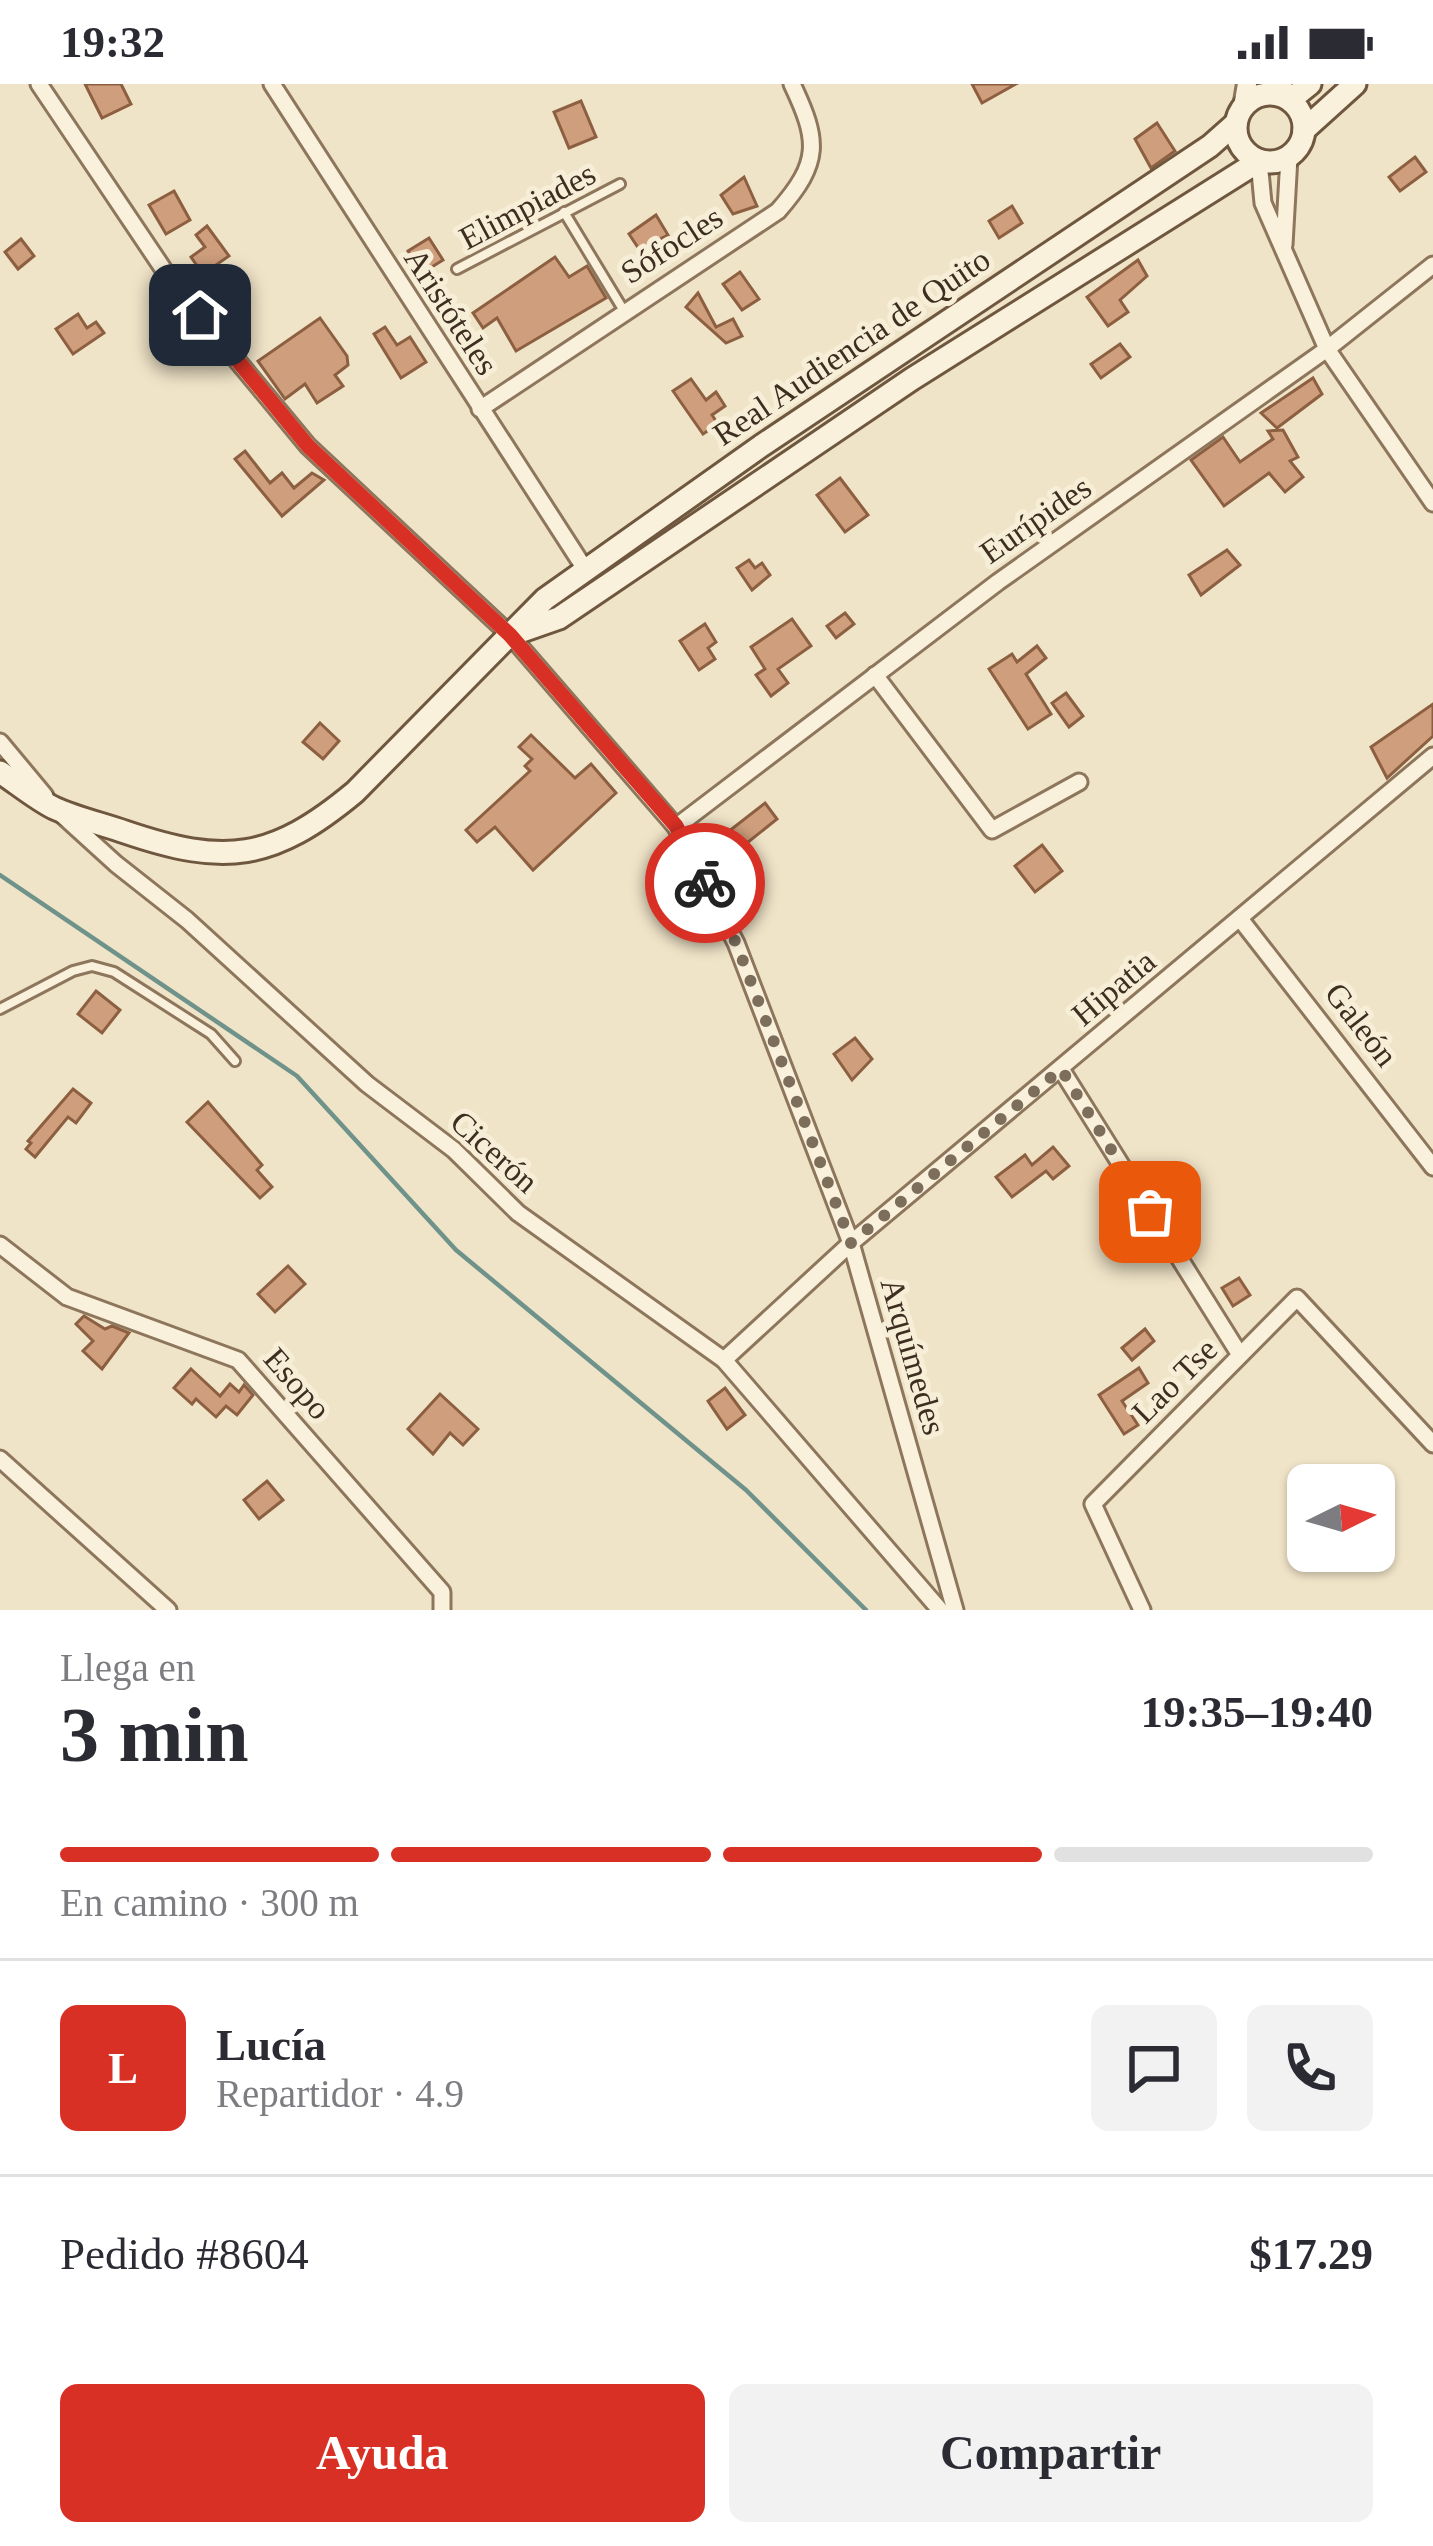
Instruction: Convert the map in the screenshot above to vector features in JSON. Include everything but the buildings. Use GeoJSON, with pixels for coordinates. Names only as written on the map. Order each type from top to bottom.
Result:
{"type":"FeatureCollection","features":[{"type":"Feature","properties":{"kind":"main road"},"geometry":{"type":"LineString","coordinates":[[1286,92],[1298,109],[1302,142],[1289,157],[1274,163],[1259,161],[1238,139],[1242,105],[1310,84]]}},
{"type":"Feature","properties":{"kind":"main road"},"geometry":{"type":"LineString","coordinates":[[1304,130],[1355,84]]}},
{"type":"Feature","properties":{"kind":"main road","name":"Real Audiencia de Quito"},"geometry":{"type":"LineString","coordinates":[[0,772],[54,808],[178,850],[238,854],[282,842],[325,817],[355,792],[545,598],[761,446],[1210,146],[1242,105]]}},
{"type":"Feature","properties":{"kind":"main road","name":"Real Audiencia de Quito"},"geometry":{"type":"LineString","coordinates":[[510,635],[559,618],[912,379],[1259,161]]}},
{"type":"Feature","properties":{"kind":"street","name":"Arquímedes"},"geometry":{"type":"LineString","coordinates":[[39,84],[172,283],[308,446],[510,635],[676,826],[736,943],[851,1243],[955,1610]]}},
{"type":"Feature","properties":{"kind":"street","name":"Aristóteles"},"geometry":{"type":"LineString","coordinates":[[272,84],[585,569]]}},
{"type":"Feature","properties":{"kind":"street","name":"Sófocles"},"geometry":{"type":"LineString","coordinates":[[480,410],[778,211],[803,182],[812,159],[811,124],[792,84]]}},
{"type":"Feature","properties":{"kind":"street"},"geometry":{"type":"LineString","coordinates":[[1284,248],[1289,157]]}},
{"type":"Feature","properties":{"kind":"street"},"geometry":{"type":"LineString","coordinates":[[1259,161],[1263,203],[1327,349],[1433,503]]}},
{"type":"Feature","properties":{"kind":"street","name":"Eurípides"},"geometry":{"type":"LineString","coordinates":[[676,826],[998,582],[1327,349],[1433,265]]}},
{"type":"Feature","properties":{"kind":"street"},"geometry":{"type":"LineString","coordinates":[[875,675],[992,830],[1079,782]]}},
{"type":"Feature","properties":{"kind":"street","name":"Cicerón"},"geometry":{"type":"LineString","coordinates":[[0,742],[54,808],[116,865],[187,920],[368,1084],[454,1150],[518,1213],[724,1360],[940,1610]]}},
{"type":"Feature","properties":{"kind":"street","name":"Hipatia"},"geometry":{"type":"LineString","coordinates":[[724,1360],[851,1243],[1433,756]]}},
{"type":"Feature","properties":{"kind":"street","name":"Galeón"},"geometry":{"type":"LineString","coordinates":[[1241,920],[1433,1167]]}},
{"type":"Feature","properties":{"kind":"street"},"geometry":{"type":"LineString","coordinates":[[1061,1069],[1240,1355]]}},
{"type":"Feature","properties":{"kind":"street","name":"Esopo"},"geometry":{"type":"LineString","coordinates":[[0,1245],[68,1297],[238,1360],[442,1592],[442,1610]]}},
{"type":"Feature","properties":{"kind":"street","name":"Lao Tse"},"geometry":{"type":"LineString","coordinates":[[1142,1610],[1093,1504],[1297,1298],[1433,1444]]}},
{"type":"Feature","properties":{"kind":"street"},"geometry":{"type":"LineString","coordinates":[[0,1459],[168,1610]]}},
{"type":"Feature","properties":{"kind":"lane","name":"Elimpiades"},"geometry":{"type":"LineString","coordinates":[[457,269],[620,184]]}},
{"type":"Feature","properties":{"kind":"lane"},"geometry":{"type":"LineString","coordinates":[[565,212],[624,311]]}},
{"type":"Feature","properties":{"kind":"lane"},"geometry":{"type":"LineString","coordinates":[[0,1010],[73,971],[92,966],[113,972],[211,1034],[235,1061]]}},
{"type":"Feature","properties":{"kind":"waterway"},"geometry":{"type":"LineString","coordinates":[[0,875],[297,1076],[456,1250],[746,1490],[866,1610]]}},
{"type":"Feature","properties":{"kind":"way so far"},"geometry":{"type":"LineString","coordinates":[[705,883],[736,943],[851,1243],[1061,1069],[1150,1212]]}},
{"type":"Feature","properties":{"kind":"route"},"geometry":{"type":"LineString","coordinates":[[200,315],[308,446],[510,635],[676,826],[705,883]]}}]}
